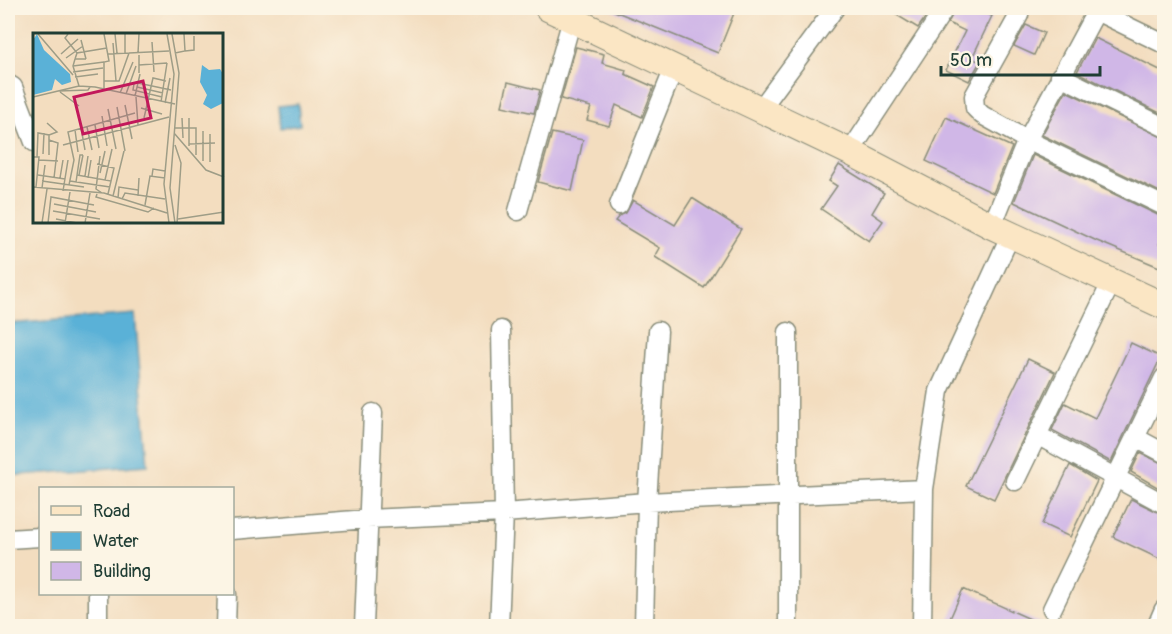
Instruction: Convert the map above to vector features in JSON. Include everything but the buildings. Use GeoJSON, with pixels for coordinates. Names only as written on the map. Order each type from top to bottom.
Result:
{"type":"FeatureCollection","features":[{"type":"Feature","properties":{"kind":"street"},"geometry":{"type":"LineString","coordinates":[[548,8],[850,152],[1001,230],[1164,306]]}},
{"type":"Feature","properties":{"kind":"street"},"geometry":{"type":"LineString","coordinates":[[760,110],[835,8]]}},
{"type":"Feature","properties":{"kind":"street"},"geometry":{"type":"LineString","coordinates":[[850,152],[945,8]]}},
{"type":"Feature","properties":{"kind":"street"},"geometry":{"type":"LineString","coordinates":[[922,627],[924,489],[939,391],[1001,230],[1027,140],[1097,9],[1162,37]]}},
{"type":"Feature","properties":{"kind":"street"},"geometry":{"type":"LineString","coordinates":[[1019,15],[974,96],[975,108],[982,115],[1027,140],[1164,206]]}},
{"type":"Feature","properties":{"kind":"street"},"geometry":{"type":"LineString","coordinates":[[518,211],[572,19]]}},
{"type":"Feature","properties":{"kind":"street"},"geometry":{"type":"LineString","coordinates":[[619,205],[674,68]]}},
{"type":"Feature","properties":{"kind":"street"},"geometry":{"type":"LineString","coordinates":[[1060,76],[1164,127]]}},
{"type":"Feature","properties":{"kind":"street"},"geometry":{"type":"LineString","coordinates":[[8,84],[13,87],[33,139]]}},
{"type":"Feature","properties":{"kind":"street"},"geometry":{"type":"LineString","coordinates":[[1014,481],[1112,281]]}},
{"type":"Feature","properties":{"kind":"street"},"geometry":{"type":"LineString","coordinates":[[499,627],[504,513],[501,330]]}},
{"type":"Feature","properties":{"kind":"street"},"geometry":{"type":"LineString","coordinates":[[644,627],[647,502],[658,331]]}},
{"type":"Feature","properties":{"kind":"street"},"geometry":{"type":"LineString","coordinates":[[788,332],[788,627]]}},
{"type":"Feature","properties":{"kind":"street"},"geometry":{"type":"LineString","coordinates":[[1052,609],[1162,390]]}},
{"type":"Feature","properties":{"kind":"street"},"geometry":{"type":"LineString","coordinates":[[364,627],[373,413]]}},
{"type":"Feature","properties":{"kind":"street"},"geometry":{"type":"LineString","coordinates":[[1037,435],[1164,504]]}},
{"type":"Feature","properties":{"kind":"street"},"geometry":{"type":"LineString","coordinates":[[1136,438],[1164,453]]}},
{"type":"Feature","properties":{"kind":"street"},"geometry":{"type":"LineString","coordinates":[[234,530],[367,519],[504,513],[647,502],[924,489]]}},
{"type":"Feature","properties":{"kind":"street"},"geometry":{"type":"LineString","coordinates":[[8,539],[39,537]]}},
{"type":"Feature","properties":{"kind":"street"},"geometry":{"type":"LineString","coordinates":[[98,595],[98,627]]}},
{"type":"Feature","properties":{"kind":"street"},"geometry":{"type":"LineString","coordinates":[[226,627],[227,595]]}},
{"type":"Feature","properties":{"kind":"water"},"geometry":{"type":"Polygon","coordinates":[[[298,104],[300,125],[280,128],[278,106],[298,104]]]}},
{"type":"Feature","properties":{"kind":"water"},"geometry":{"type":"Polygon","coordinates":[[[135,314],[148,465],[8,476],[8,324],[135,314]]]}}]}
